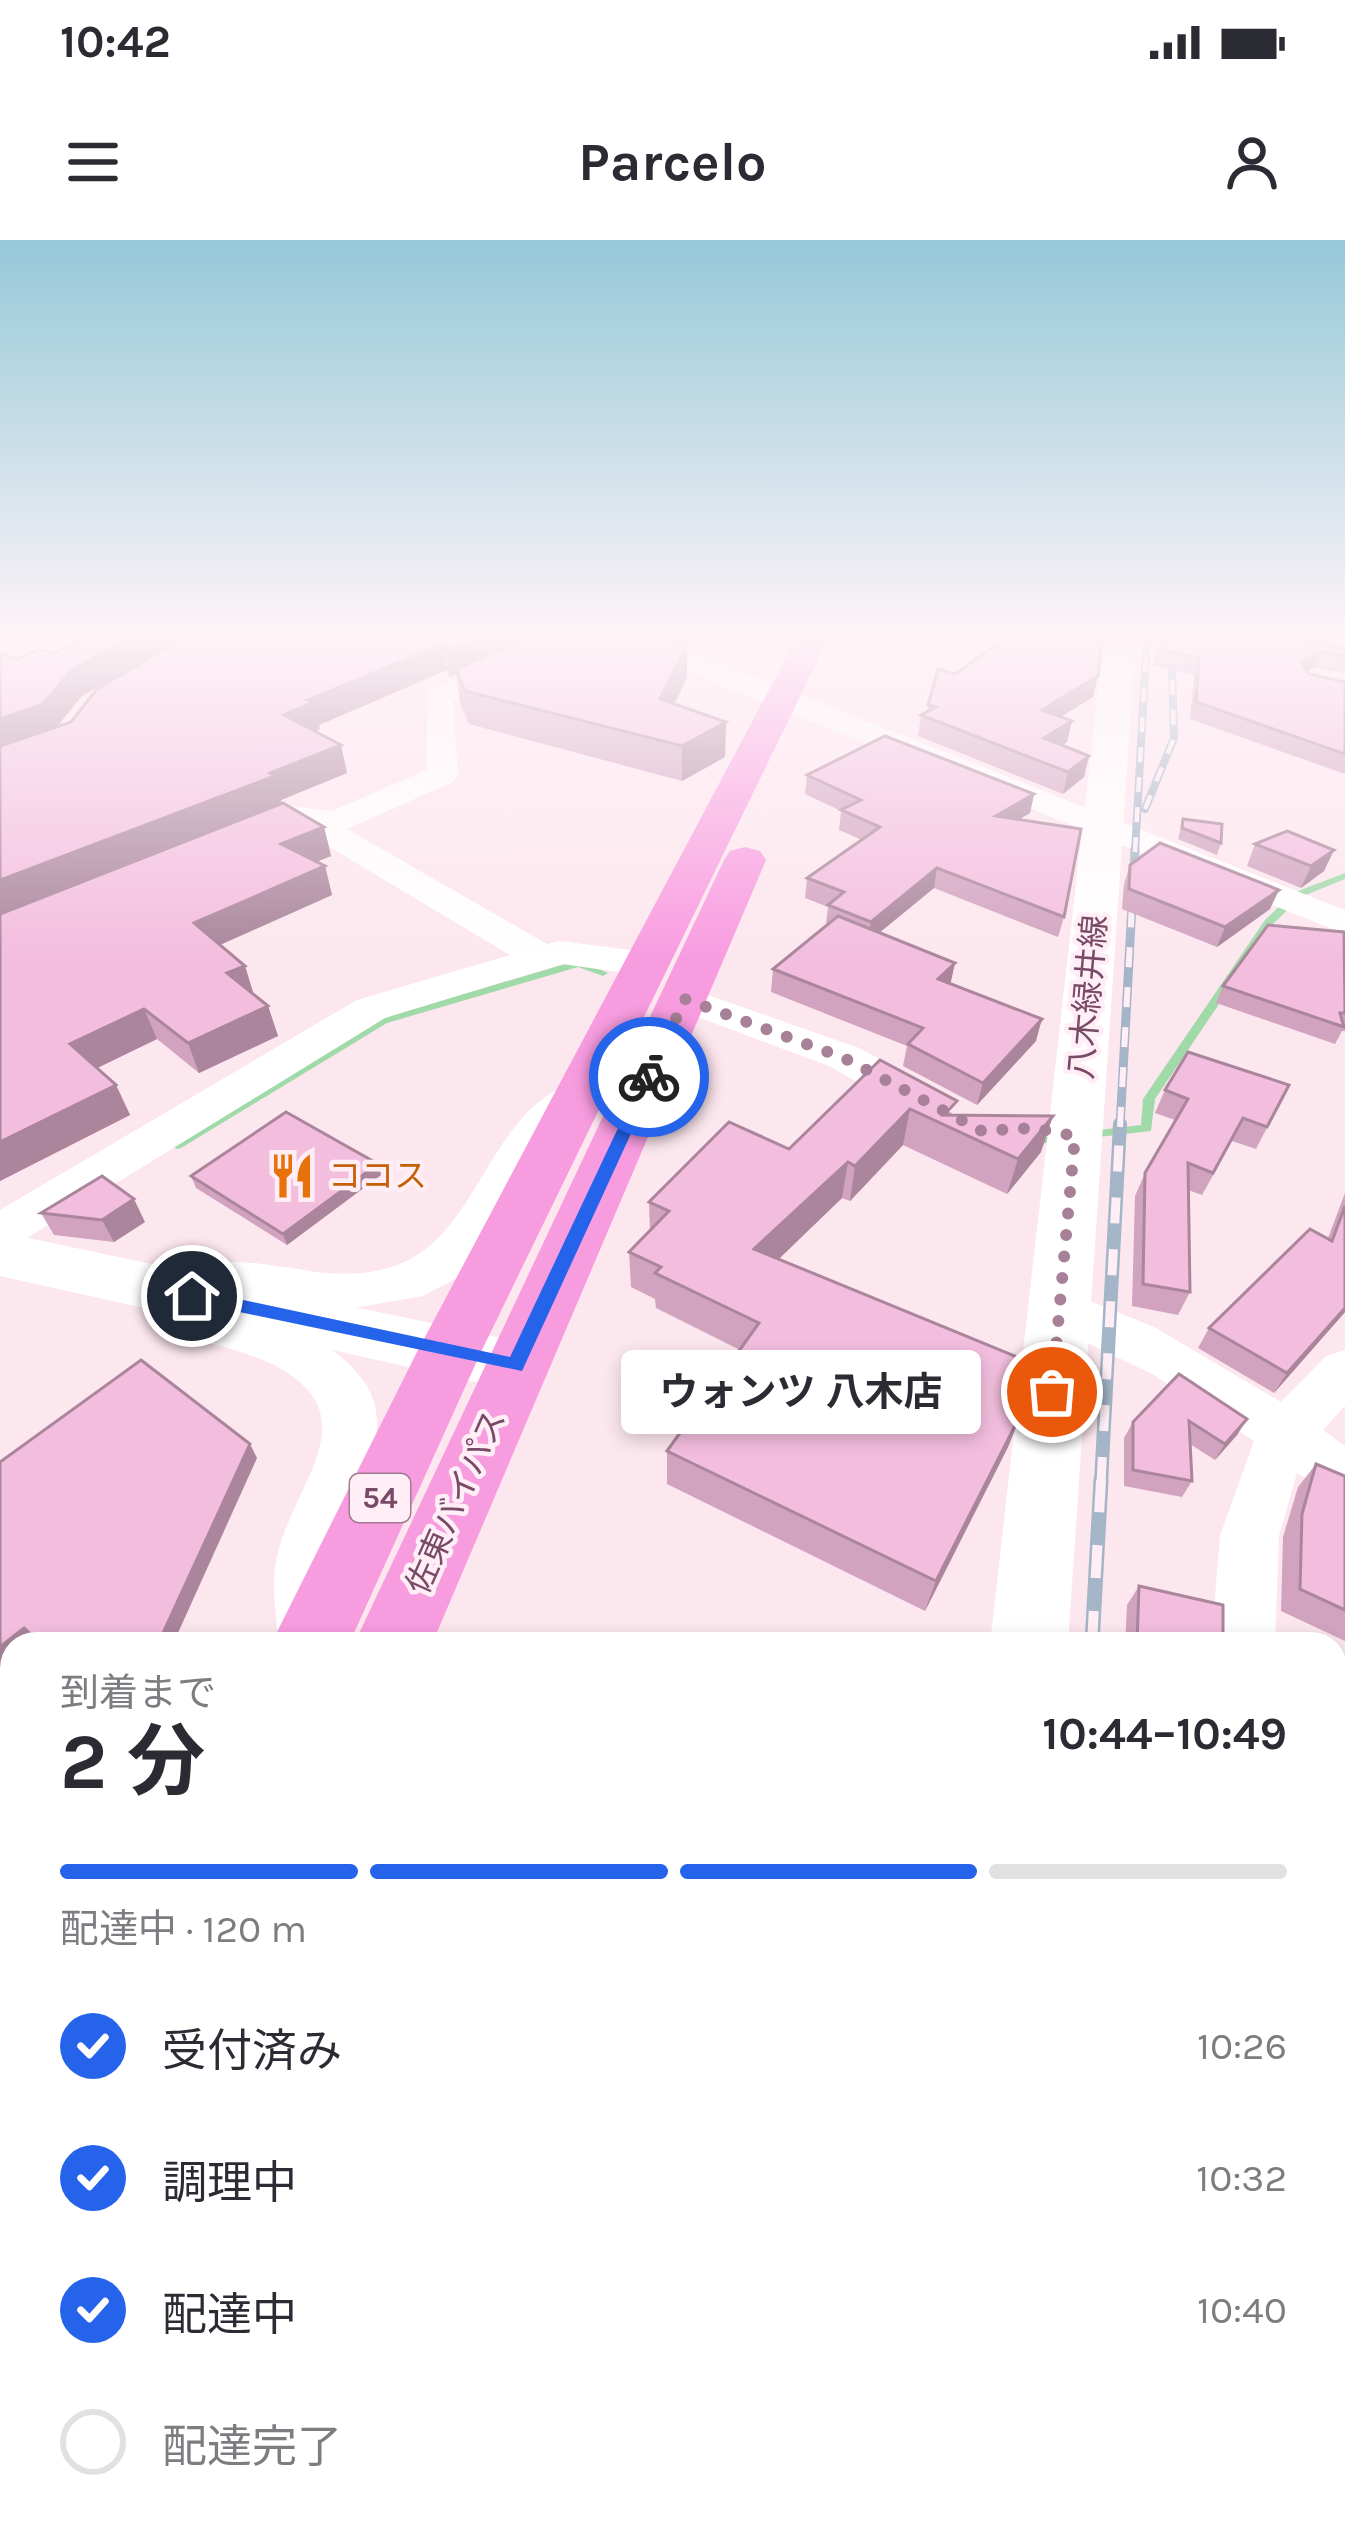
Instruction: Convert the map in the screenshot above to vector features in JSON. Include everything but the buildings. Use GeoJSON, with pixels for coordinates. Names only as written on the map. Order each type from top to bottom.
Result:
{"type":"FeatureCollection","features":[{"type":"Feature","properties":{"kind":"highway","name":"佐東バイパス"},"geometry":{"type":"LineString","coordinates":[[397,1632],[482,1359],[580,1095],[647,964],[773,744]]}},
{"type":"Feature","properties":{"kind":"highway","name":"佐東バイパス"},"geometry":{"type":"LineString","coordinates":[[317,1632],[482,1359],[685,999],[781,744]]}},
{"type":"Feature","properties":{"kind":"main road","name":"八木緑井線"},"geometry":{"type":"LineString","coordinates":[[1030,1632],[1060,1308],[1054,1132],[1104,828],[1111,744]]}},
{"type":"Feature","properties":{"kind":"main road"},"geometry":{"type":"LineString","coordinates":[[0,1254],[482,1359]]}},
{"type":"Feature","properties":{"kind":"street"},"geometry":{"type":"LineString","coordinates":[[313,823],[338,821],[442,776],[440,744]]}},
{"type":"Feature","properties":{"kind":"street"},"geometry":{"type":"LineString","coordinates":[[891,744],[1345,923]]}},
{"type":"Feature","properties":{"kind":"street"},"geometry":{"type":"LineString","coordinates":[[222,843],[288,816],[313,823],[540,956]]}},
{"type":"Feature","properties":{"kind":"street"},"geometry":{"type":"LineString","coordinates":[[0,1232],[371,1009],[560,952],[647,964]]}},
{"type":"Feature","properties":{"kind":"street"},"geometry":{"type":"LineString","coordinates":[[685,999],[844,1058],[962,1120]]}},
{"type":"Feature","properties":{"kind":"street"},"geometry":{"type":"LineString","coordinates":[[152,1287],[236,1280],[318,1295],[359,1294],[405,1283],[441,1264],[465,1240],[521,1147],[580,1095]]}},
{"type":"Feature","properties":{"kind":"street"},"geometry":{"type":"LineString","coordinates":[[152,1287],[201,1323],[288,1347],[322,1369],[348,1400],[356,1421],[347,1457],[306,1560],[309,1632]]}},
{"type":"Feature","properties":{"kind":"street"},"geometry":{"type":"LineString","coordinates":[[1060,1308],[1108,1325],[1288,1434],[1345,1477]]}},
{"type":"Feature","properties":{"kind":"street"},"geometry":{"type":"LineString","coordinates":[[1243,1632],[1241,1588],[1256,1506],[1288,1434],[1345,1371]]}},
{"type":"Feature","properties":{"kind":"waterway"},"geometry":{"type":"LineString","coordinates":[[1025,1143],[1147,1128],[1149,1099],[1269,922],[1297,895],[1345,876]]}},
{"type":"Feature","properties":{"kind":"waterway"},"geometry":{"type":"LineString","coordinates":[[177,1145],[383,1021],[579,963],[603,973]]}},
{"type":"Feature","properties":{"kind":"railway"},"geometry":{"type":"LineString","coordinates":[[1135,852],[1141,744]]}},
{"type":"Feature","properties":{"kind":"railway"},"geometry":{"type":"LineString","coordinates":[[1145,809],[1172,744]]}},
{"type":"Feature","properties":{"kind":"railway"},"geometry":{"type":"LineString","coordinates":[[1120,1127],[1135,849]]}},
{"type":"Feature","properties":{"kind":"railway"},"geometry":{"type":"LineString","coordinates":[[1101,1483],[1120,1124]]}},
{"type":"Feature","properties":{"kind":"railway"},"geometry":{"type":"LineString","coordinates":[[1093,1632],[1101,1480]]}},
{"type":"Feature","properties":{"kind":"way so far"},"geometry":{"type":"LineString","coordinates":[[649,1077],[685,999],[844,1058],[982,1131],[1033,1128],[1075,1136],[1052,1392]]}},
{"type":"Feature","properties":{"kind":"place","name":"ココス"},"geometry":{"type":"Point","coordinates":[292,1176]}},
{"type":"Feature","properties":{"kind":"place","name":"ウォンツ 八木店"},"geometry":{"type":"Point","coordinates":[1052,1392]}},
{"type":"Feature","properties":{"kind":"route"},"geometry":{"type":"LineString","coordinates":[[192,1296],[516,1366],[649,1077]]}}]}
